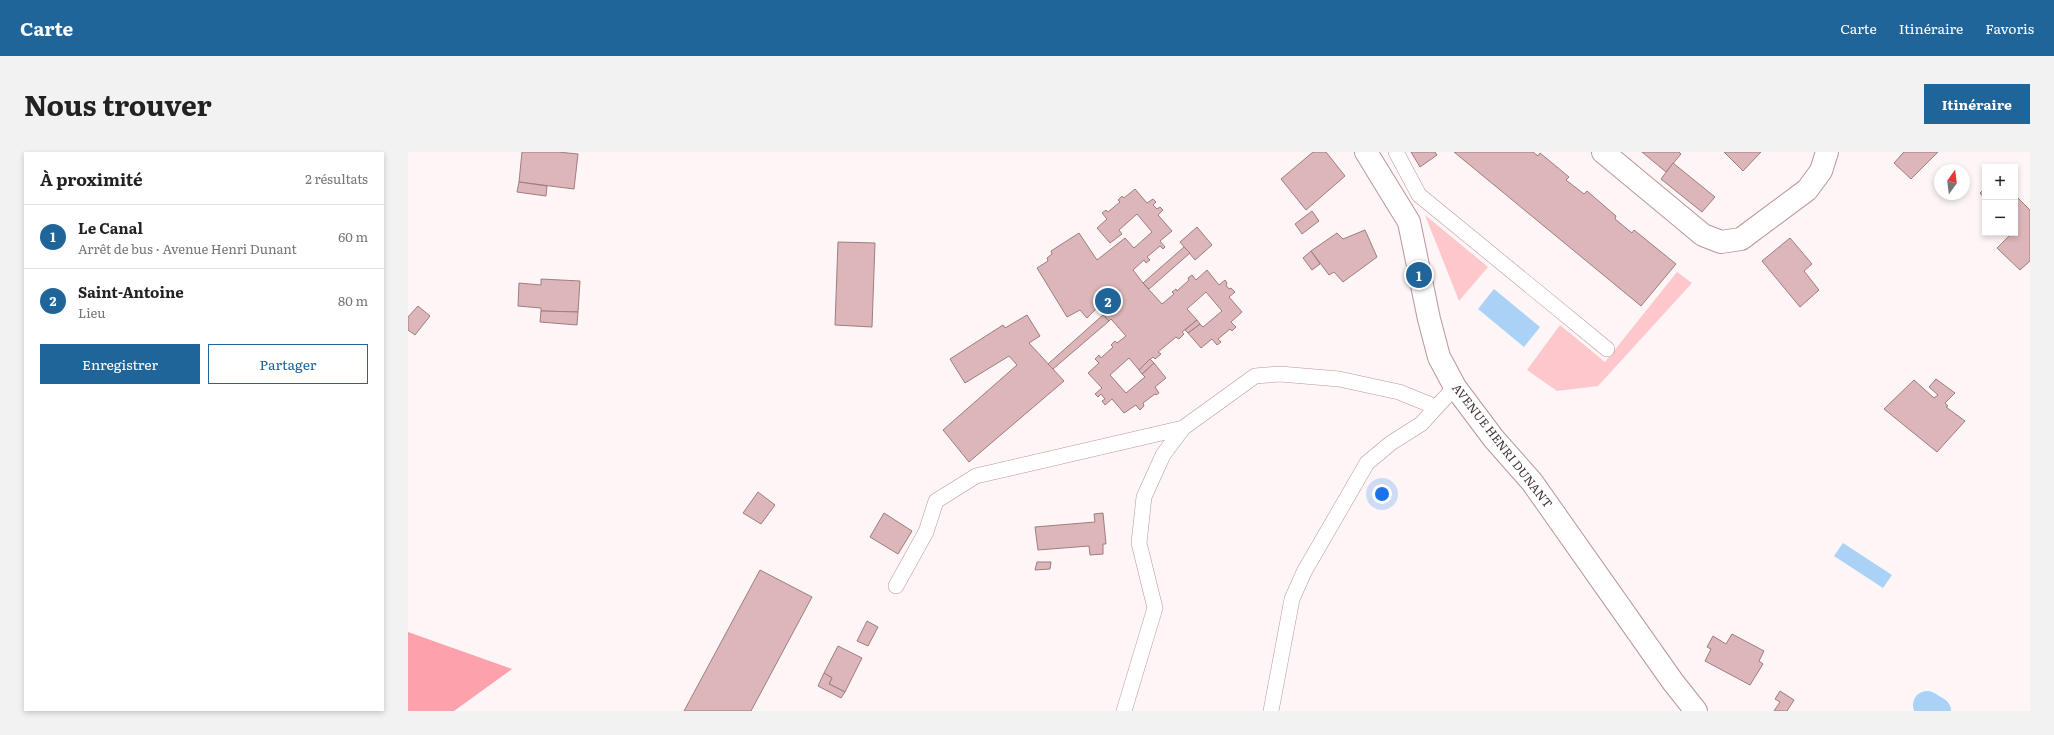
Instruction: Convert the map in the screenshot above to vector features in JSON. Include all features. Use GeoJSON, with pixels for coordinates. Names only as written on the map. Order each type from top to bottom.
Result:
{"type":"FeatureCollection","features":[{"type":"Feature","properties":{"kind":"street","name":"AVENUE HENRI DUNANT"},"geometry":{"type":"LineString","coordinates":[[1366,152],[1409,222],[1429,319],[1439,357],[1455,387],[1494,439],[1532,482],[1673,682],[1696,711]]}},
{"type":"Feature","properties":{"kind":"street"},"geometry":{"type":"LineString","coordinates":[[1603,152],[1703,235],[1721,242],[1741,239],[1807,190],[1820,170],[1827,152]]}},
{"type":"Feature","properties":{"kind":"lane"},"geometry":{"type":"LineString","coordinates":[[1396,152],[1419,195],[1607,349]]}},
{"type":"Feature","properties":{"kind":"lane"},"geometry":{"type":"LineString","coordinates":[[1124,711],[1155,608],[1139,543],[1144,496],[1163,455],[1183,428],[1255,376],[1274,375],[1339,379],[1399,392],[1436,407]]}},
{"type":"Feature","properties":{"kind":"lane"},"geometry":{"type":"LineString","coordinates":[[1271,711],[1292,598],[1304,572],[1367,463],[1391,443],[1421,424],[1455,387]]}},
{"type":"Feature","properties":{"kind":"lane"},"geometry":{"type":"LineString","coordinates":[[896,586],[926,532],[936,501],[976,476],[1183,428]]}},
{"type":"Feature","properties":{"kind":"shaded area"},"geometry":{"type":"Polygon","coordinates":[[[1425,215],[1488,267],[1459,301],[1425,215]]]}},
{"type":"Feature","properties":{"kind":"shaded area"},"geometry":{"type":"Polygon","coordinates":[[[1677,272],[1692,283],[1598,386],[1557,391],[1527,370],[1560,325],[1605,362],[1677,272]]]}},
{"type":"Feature","properties":{"kind":"shaded area"},"geometry":{"type":"Polygon","coordinates":[[[408,632],[512,669],[454,711],[408,711],[408,632]]]}},
{"type":"Feature","properties":{"kind":"water"},"geometry":{"type":"Polygon","coordinates":[[[1494,289],[1540,327],[1524,347],[1478,309],[1494,289]]]}},
{"type":"Feature","properties":{"kind":"water"},"geometry":{"type":"Polygon","coordinates":[[[1843,543],[1892,575],[1883,588],[1834,556],[1843,543]]]}},
{"type":"Feature","properties":{"kind":"building"},"geometry":{"type":"Polygon","coordinates":[[[522,152],[558,152],[578,154],[574,189],[519,182],[522,152]]]}},
{"type":"Feature","properties":{"kind":"building"},"geometry":{"type":"Polygon","coordinates":[[[1313,152],[1326,152],[1345,176],[1306,210],[1281,179],[1313,152]]]}},
{"type":"Feature","properties":{"kind":"building"},"geometry":{"type":"Polygon","coordinates":[[[1411,152],[1435,152],[1437,155],[1420,167],[1411,152]]]}},
{"type":"Feature","properties":{"kind":"building"},"geometry":{"type":"Polygon","coordinates":[[[1454,152],[1533,152],[1538,156],[1540,153],[1569,177],[1566,180],[1584,194],[1587,191],[1616,216],[1615,219],[1632,233],[1634,230],[1676,264],[1641,306],[1454,152]]]}},
{"type":"Feature","properties":{"kind":"building"},"geometry":{"type":"Polygon","coordinates":[[[1642,152],[1679,152],[1681,154],[1666,172],[1642,152]]]}},
{"type":"Feature","properties":{"kind":"building"},"geometry":{"type":"Polygon","coordinates":[[[1724,152],[1761,152],[1743,171],[1724,152]]]}},
{"type":"Feature","properties":{"kind":"building"},"geometry":{"type":"Polygon","coordinates":[[[1904,152],[1938,152],[1911,179],[1894,163],[1904,152]]]}},
{"type":"Feature","properties":{"kind":"building"},"geometry":{"type":"Polygon","coordinates":[[[1673,163],[1715,197],[1702,212],[1661,179],[1673,163]]]}},
{"type":"Feature","properties":{"kind":"building"},"geometry":{"type":"Polygon","coordinates":[[[519,182],[547,186],[546,196],[517,192],[519,182]]]}},
{"type":"Feature","properties":{"kind":"building"},"geometry":{"type":"Polygon","coordinates":[[[1135,189],[1147,203],[1153,199],[1156,202],[1153,205],[1157,209],[1160,207],[1163,210],[1158,215],[1172,231],[1160,241],[1165,247],[1163,249],[1160,246],[1147,257],[1150,260],[1146,263],[1144,260],[1133,270],[1143,283],[1162,304],[1174,294],[1172,292],[1176,289],[1177,291],[1189,280],[1188,278],[1192,275],[1196,280],[1207,270],[1219,285],[1225,280],[1229,289],[1231,288],[1235,292],[1229,297],[1242,312],[1231,322],[1236,327],[1232,331],[1230,329],[1218,339],[1221,342],[1217,345],[1212,339],[1201,348],[1188,333],[1200,324],[1203,327],[1222,311],[1206,292],[1187,309],[1197,320],[1182,332],[1184,334],[1179,339],[1176,337],[1158,352],[1161,354],[1155,359],[1153,357],[1139,370],[1129,358],[1110,375],[1126,393],[1145,377],[1142,374],[1154,363],[1166,378],[1155,387],[1159,393],[1156,395],[1155,394],[1143,403],[1144,406],[1140,410],[1136,405],[1124,413],[1112,399],[1105,405],[1102,401],[1105,399],[1101,394],[1098,397],[1095,394],[1102,388],[1088,373],[1099,363],[1095,359],[1099,355],[1101,358],[1113,347],[1111,345],[1115,341],[1117,343],[1126,336],[1111,319],[1109,321],[1097,308],[1087,318],[1080,310],[1067,317],[1037,268],[1048,261],[1047,258],[1052,254],[1051,251],[1079,233],[1097,260],[1125,238],[1134,248],[1152,232],[1137,214],[1119,230],[1122,234],[1110,243],[1097,228],[1107,219],[1102,213],[1106,210],[1108,212],[1120,202],[1118,200],[1122,196],[1124,198],[1135,189]]]}},
{"type":"Feature","properties":{"kind":"building"},"geometry":{"type":"Polygon","coordinates":[[[2018,198],[2030,210],[2030,261],[2020,270],[1997,248],[2009,236],[2018,236],[2018,198]]]}},
{"type":"Feature","properties":{"kind":"building"},"geometry":{"type":"Polygon","coordinates":[[[1312,211],[1319,221],[1302,234],[1295,224],[1312,211]]]}},
{"type":"Feature","properties":{"kind":"building"},"geometry":{"type":"Polygon","coordinates":[[[1197,227],[1212,245],[1195,260],[1180,242],[1197,227]]]}},
{"type":"Feature","properties":{"kind":"building"},"geometry":{"type":"Polygon","coordinates":[[[1365,230],[1377,257],[1343,282],[1334,272],[1329,275],[1311,251],[1337,233],[1343,239],[1365,230]]]}},
{"type":"Feature","properties":{"kind":"building"},"geometry":{"type":"Polygon","coordinates":[[[1790,238],[1812,264],[1804,271],[1819,290],[1800,307],[1762,261],[1790,238]]]}},
{"type":"Feature","properties":{"kind":"building"},"geometry":{"type":"Polygon","coordinates":[[[838,242],[875,243],[872,327],[835,325],[838,242]]]}},
{"type":"Feature","properties":{"kind":"building"},"geometry":{"type":"Polygon","coordinates":[[[1184,247],[1190,253],[1149,289],[1143,283],[1184,247]]]}},
{"type":"Feature","properties":{"kind":"building"},"geometry":{"type":"Polygon","coordinates":[[[1311,251],[1320,264],[1312,270],[1303,258],[1311,251]]]}},
{"type":"Feature","properties":{"kind":"building"},"geometry":{"type":"Polygon","coordinates":[[[541,279],[580,281],[578,312],[541,311],[541,308],[518,306],[519,283],[541,285],[541,279]]]}},
{"type":"Feature","properties":{"kind":"building"},"geometry":{"type":"Polygon","coordinates":[[[418,306],[430,316],[415,335],[408,330],[408,317],[418,306]]]}},
{"type":"Feature","properties":{"kind":"building"},"geometry":{"type":"Polygon","coordinates":[[[541,311],[578,312],[577,325],[540,322],[541,311]]]}},
{"type":"Feature","properties":{"kind":"building"},"geometry":{"type":"Polygon","coordinates":[[[1027,315],[1040,336],[1029,343],[1064,381],[969,462],[943,430],[1017,365],[1009,356],[965,383],[950,359],[1003,325],[1005,328],[1027,315]]]}},
{"type":"Feature","properties":{"kind":"building"},"geometry":{"type":"Polygon","coordinates":[[[1103,315],[1109,321],[1053,369],[1048,364],[1103,315]]]}},
{"type":"Feature","properties":{"kind":"building"},"geometry":{"type":"Polygon","coordinates":[[[1197,320],[1200,324],[1188,333],[1185,330],[1197,320]]]}},
{"type":"Feature","properties":{"kind":"building"},"geometry":{"type":"Polygon","coordinates":[[[1150,359],[1154,363],[1142,374],[1139,370],[1150,359]]]}},
{"type":"Feature","properties":{"kind":"building"},"geometry":{"type":"Polygon","coordinates":[[[1936,379],[1955,393],[1945,403],[1948,406],[1946,407],[1965,421],[1937,452],[1884,409],[1914,380],[1934,398],[1938,395],[1929,387],[1936,379]]]}},
{"type":"Feature","properties":{"kind":"building"},"geometry":{"type":"Polygon","coordinates":[[[758,492],[775,505],[761,524],[743,513],[758,492]]]}},
{"type":"Feature","properties":{"kind":"building"},"geometry":{"type":"Polygon","coordinates":[[[884,513],[912,531],[898,554],[870,537],[884,513]]]}},
{"type":"Feature","properties":{"kind":"building"},"geometry":{"type":"Polygon","coordinates":[[[1103,513],[1106,544],[1103,544],[1103,554],[1090,555],[1089,546],[1038,550],[1035,527],[1095,522],[1094,514],[1103,513]]]}},
{"type":"Feature","properties":{"kind":"building"},"geometry":{"type":"Polygon","coordinates":[[[1037,562],[1051,562],[1050,569],[1035,570],[1037,562]]]}},
{"type":"Feature","properties":{"kind":"building"},"geometry":{"type":"Polygon","coordinates":[[[760,570],[812,597],[751,711],[684,711],[760,570]]]}},
{"type":"Feature","properties":{"kind":"building"},"geometry":{"type":"Polygon","coordinates":[[[867,621],[878,627],[868,646],[857,641],[867,621]]]}},
{"type":"Feature","properties":{"kind":"building"},"geometry":{"type":"Polygon","coordinates":[[[1732,634],[1764,651],[1759,661],[1763,664],[1750,685],[1705,661],[1711,649],[1707,647],[1713,636],[1726,644],[1732,634]]]}},
{"type":"Feature","properties":{"kind":"building"},"geometry":{"type":"Polygon","coordinates":[[[838,646],[862,658],[845,692],[829,684],[832,678],[824,673],[838,646]]]}},
{"type":"Feature","properties":{"kind":"building"},"geometry":{"type":"Polygon","coordinates":[[[824,673],[832,678],[829,684],[845,692],[841,698],[818,686],[824,673]]]}},
{"type":"Feature","properties":{"kind":"building"},"geometry":{"type":"Polygon","coordinates":[[[1780,691],[1794,700],[1787,711],[1774,711],[1780,702],[1775,699],[1780,691]]]}},
{"type":"Feature","properties":{"kind":"waterway"},"geometry":{"type":"LineString","coordinates":[[1927,705],[1937,711]]}},
{"type":"Feature","properties":{"kind":"place","name":"Le Canal"},"geometry":{"type":"Point","coordinates":[1419,275]}},
{"type":"Feature","properties":{"kind":"place","name":"Saint-Antoine"},"geometry":{"type":"Point","coordinates":[1108,301]}}]}
